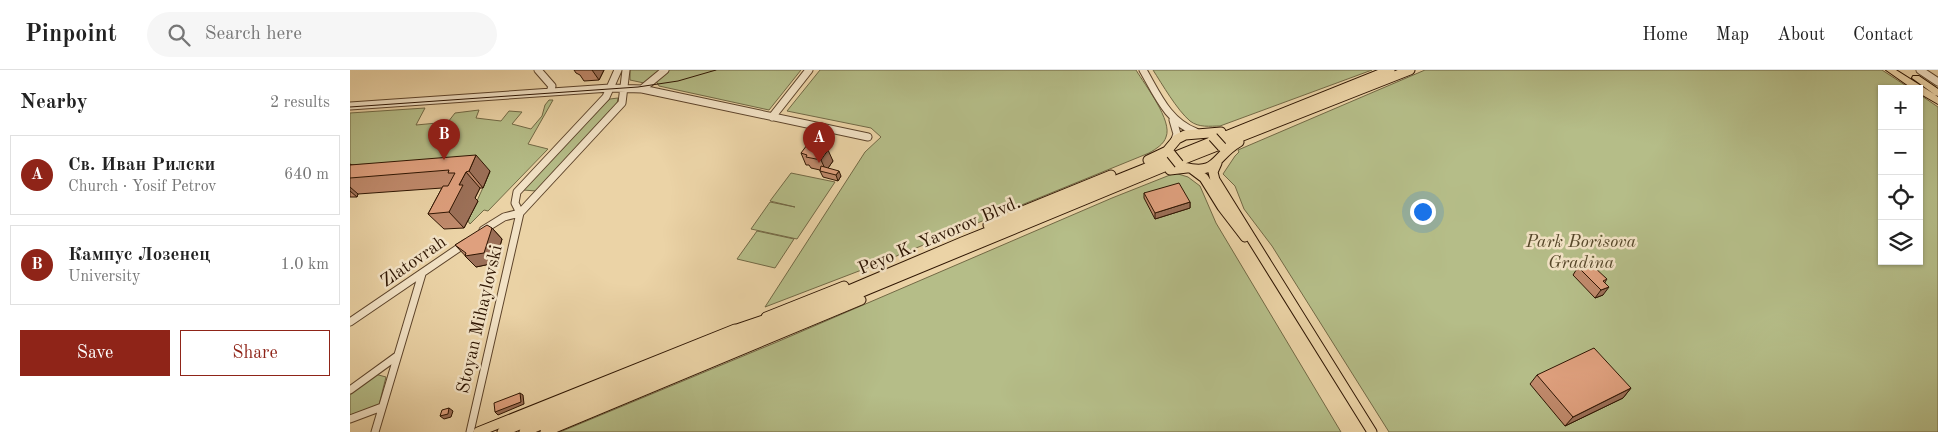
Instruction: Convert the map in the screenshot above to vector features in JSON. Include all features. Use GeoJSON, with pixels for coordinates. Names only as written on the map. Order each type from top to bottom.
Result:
{"type":"FeatureCollection","features":[{"type":"Feature","properties":{"kind":"highway"},"geometry":{"type":"LineString","coordinates":[[1890,70],[1938,101]]}},
{"type":"Feature","properties":{"kind":"highway"},"geometry":{"type":"LineString","coordinates":[[1903,70],[1938,92]]}},
{"type":"Feature","properties":{"kind":"highway"},"geometry":{"type":"LineString","coordinates":[[1912,70],[1938,87]]}},
{"type":"Feature","properties":{"kind":"main road","name":"Peyo K. Yavorov Blvd."},"geometry":{"type":"LineString","coordinates":[[502,432],[609,393],[848,295],[962,242],[1392,72],[1410,70]]}},
{"type":"Feature","properties":{"kind":"main road"},"geometry":{"type":"LineString","coordinates":[[478,432],[914,258],[1008,216],[1164,153],[1185,134],[1206,135],[1224,131],[1373,73],[1392,72]]}},
{"type":"Feature","properties":{"kind":"main road"},"geometry":{"type":"LineString","coordinates":[[1372,432],[1215,180],[1213,172],[1229,147],[1234,144],[1385,83],[1392,72]]}},
{"type":"Feature","properties":{"kind":"main road"},"geometry":{"type":"LineString","coordinates":[[545,432],[1176,168],[1207,169],[1220,160],[1222,147],[1206,135]]}},
{"type":"Feature","properties":{"kind":"main road"},"geometry":{"type":"LineString","coordinates":[[1172,147],[1186,167],[1204,178],[1234,223],[1262,255]]}},
{"type":"Feature","properties":{"kind":"main road"},"geometry":{"type":"LineString","coordinates":[[736,353],[848,295],[914,258]]}},
{"type":"Feature","properties":{"kind":"main road"},"geometry":{"type":"LineString","coordinates":[[731,331],[922,274]]}},
{"type":"Feature","properties":{"kind":"main road","name":"Peyo K. Yavorov Blvd."},"geometry":{"type":"LineString","coordinates":[[524,432],[609,393]]}},
{"type":"Feature","properties":{"kind":"street"},"geometry":{"type":"LineString","coordinates":[[538,70],[552,86],[550,92]]}},
{"type":"Feature","properties":{"kind":"street"},"geometry":{"type":"LineString","coordinates":[[520,212],[515,206],[514,198],[517,192],[596,109],[610,88],[618,70]]}},
{"type":"Feature","properties":{"kind":"street"},"geometry":{"type":"LineString","coordinates":[[476,235],[504,217],[520,212],[610,117],[622,103],[622,89],[626,70]]}},
{"type":"Feature","properties":{"kind":"street"},"geometry":{"type":"LineString","coordinates":[[642,90],[666,70]]}},
{"type":"Feature","properties":{"kind":"street"},"geometry":{"type":"LineString","coordinates":[[772,117],[809,70]]}},
{"type":"Feature","properties":{"kind":"street"},"geometry":{"type":"LineString","coordinates":[[1143,70],[1173,119],[1177,134],[1172,147]]}},
{"type":"Feature","properties":{"kind":"street"},"geometry":{"type":"LineString","coordinates":[[1920,70],[1938,82]]}},
{"type":"Feature","properties":{"kind":"street"},"geometry":{"type":"LineString","coordinates":[[1931,78],[1938,74]]}},
{"type":"Feature","properties":{"kind":"street"},"geometry":{"type":"LineString","coordinates":[[350,106],[610,88],[642,90],[868,137]]}},
{"type":"Feature","properties":{"kind":"street"},"geometry":{"type":"LineString","coordinates":[[1173,119],[1185,128],[1206,135]]}},
{"type":"Feature","properties":{"kind":"street","name":"Stoyan Mihaylovski"},"geometry":{"type":"LineString","coordinates":[[470,432],[520,212]]}},
{"type":"Feature","properties":{"kind":"street","name":"Zlatovrah"},"geometry":{"type":"LineString","coordinates":[[350,322],[470,240]]}},
{"type":"Feature","properties":{"kind":"street"},"geometry":{"type":"LineString","coordinates":[[375,432],[422,274]]}},
{"type":"Feature","properties":{"kind":"street"},"geometry":{"type":"LineString","coordinates":[[350,390],[398,356]]}},
{"type":"Feature","properties":{"kind":"street"},"geometry":{"type":"LineString","coordinates":[[350,419],[382,407]]}},
{"type":"Feature","properties":{"kind":"green space"},"geometry":{"type":"Polygon","coordinates":[[[630,70],[663,70],[644,83],[630,80],[630,70]]]}},
{"type":"Feature","properties":{"kind":"green space"},"geometry":{"type":"Polygon","coordinates":[[[669,70],[801,70],[769,110],[659,86],[656,81],[669,70]]]}},
{"type":"Feature","properties":{"kind":"green space"},"geometry":{"type":"Polygon","coordinates":[[[820,70],[1136,70],[1162,113],[1166,122],[1166,137],[1162,144],[1149,153],[872,266],[765,307],[865,152],[881,137],[871,128],[787,111],[820,70]]]}},
{"type":"Feature","properties":{"kind":"green space"},"geometry":{"type":"Polygon","coordinates":[[[1153,70],[1372,70],[1220,126],[1201,126],[1193,123],[1185,116],[1153,70]]]}},
{"type":"Feature","properties":{"kind":"green space","name":"Park Borisova Gradina"},"geometry":{"type":"Polygon","coordinates":[[[1425,70],[1882,70],[1905,85],[1878,85],[1878,265],[1923,265],[1923,97],[1938,107],[1938,432],[1389,432],[1272,246],[1244,209],[1235,186],[1223,174],[1239,152],[1238,150],[1425,70]]]}},
{"type":"Feature","properties":{"kind":"green space"},"geometry":{"type":"Polygon","coordinates":[[[618,98],[617,104],[536,191],[523,190],[606,102],[610,99],[618,98]]]}},
{"type":"Feature","properties":{"kind":"green space"},"geometry":{"type":"Polygon","coordinates":[[[549,100],[553,100],[528,144],[548,149],[488,211],[484,210],[470,224],[468,221],[490,172],[368,164],[350,165],[350,113],[425,108],[416,125],[448,122],[455,113],[479,110],[476,118],[501,121],[509,111],[522,112],[512,124],[531,129],[542,116],[545,105],[549,100]]]}},
{"type":"Feature","properties":{"kind":"green space"},"geometry":{"type":"Polygon","coordinates":[[[791,173],[835,182],[797,239],[751,229],[770,202],[795,207],[770,201],[791,173]]]}},
{"type":"Feature","properties":{"kind":"green space"},"geometry":{"type":"Polygon","coordinates":[[[1175,173],[1188,177],[1200,186],[1216,223],[1341,432],[560,432],[777,342],[1112,198],[1175,173]]]}},
{"type":"Feature","properties":{"kind":"green space"},"geometry":{"type":"Polygon","coordinates":[[[757,231],[794,239],[775,268],[737,259],[757,231]]]}},
{"type":"Feature","properties":{"kind":"green space"},"geometry":{"type":"Polygon","coordinates":[[[375,374],[386,377],[379,405],[350,415],[350,392],[375,374]]]}},
{"type":"Feature","properties":{"kind":"building"},"geometry":{"type":"Polygon","coordinates":[[[807,145],[822,147],[828,150],[821,160],[806,157],[807,155],[801,153],[807,145]]]}},
{"type":"Feature","properties":{"kind":"building"},"geometry":{"type":"Polygon","coordinates":[[[476,155],[469,171],[466,172],[459,185],[463,185],[449,212],[428,214],[443,186],[448,186],[455,173],[448,173],[449,170],[350,178],[350,165],[476,155]]]}},
{"type":"Feature","properties":{"kind":"building"},"geometry":{"type":"Polygon","coordinates":[[[821,166],[839,171],[836,175],[820,171],[821,166]]]}},
{"type":"Feature","properties":{"kind":"building"},"geometry":{"type":"Polygon","coordinates":[[[1179,183],[1190,202],[1155,213],[1144,193],[1179,183]]]}},
{"type":"Feature","properties":{"kind":"building"},"geometry":{"type":"Polygon","coordinates":[[[487,225],[492,228],[484,253],[465,256],[466,253],[455,245],[487,225]]]}},
{"type":"Feature","properties":{"kind":"building"},"geometry":{"type":"Polygon","coordinates":[[[1586,263],[1591,268],[1594,267],[1607,279],[1603,281],[1609,287],[1601,290],[1578,267],[1586,263]]]}},
{"type":"Feature","properties":{"kind":"building"},"geometry":{"type":"Polygon","coordinates":[[[1594,348],[1631,388],[1573,417],[1537,375],[1594,348]]]}},
{"type":"Feature","properties":{"kind":"building"},"geometry":{"type":"Polygon","coordinates":[[[520,393],[521,402],[495,412],[494,403],[520,393]]]}},
{"type":"Feature","properties":{"kind":"building"},"geometry":{"type":"Polygon","coordinates":[[[449,408],[448,414],[440,416],[442,410],[449,408]]]}},
{"type":"Feature","properties":{"kind":"tram line"},"geometry":{"type":"LineString","coordinates":[[350,107],[638,87],[678,81],[716,70]]}},
{"type":"Feature","properties":{"kind":"place","name":"Кампус Лозенец"},"geometry":{"type":"Point","coordinates":[444,160]}},
{"type":"Feature","properties":{"kind":"place","name":"Св. Иван Рилски"},"geometry":{"type":"Point","coordinates":[819,163]}}]}
